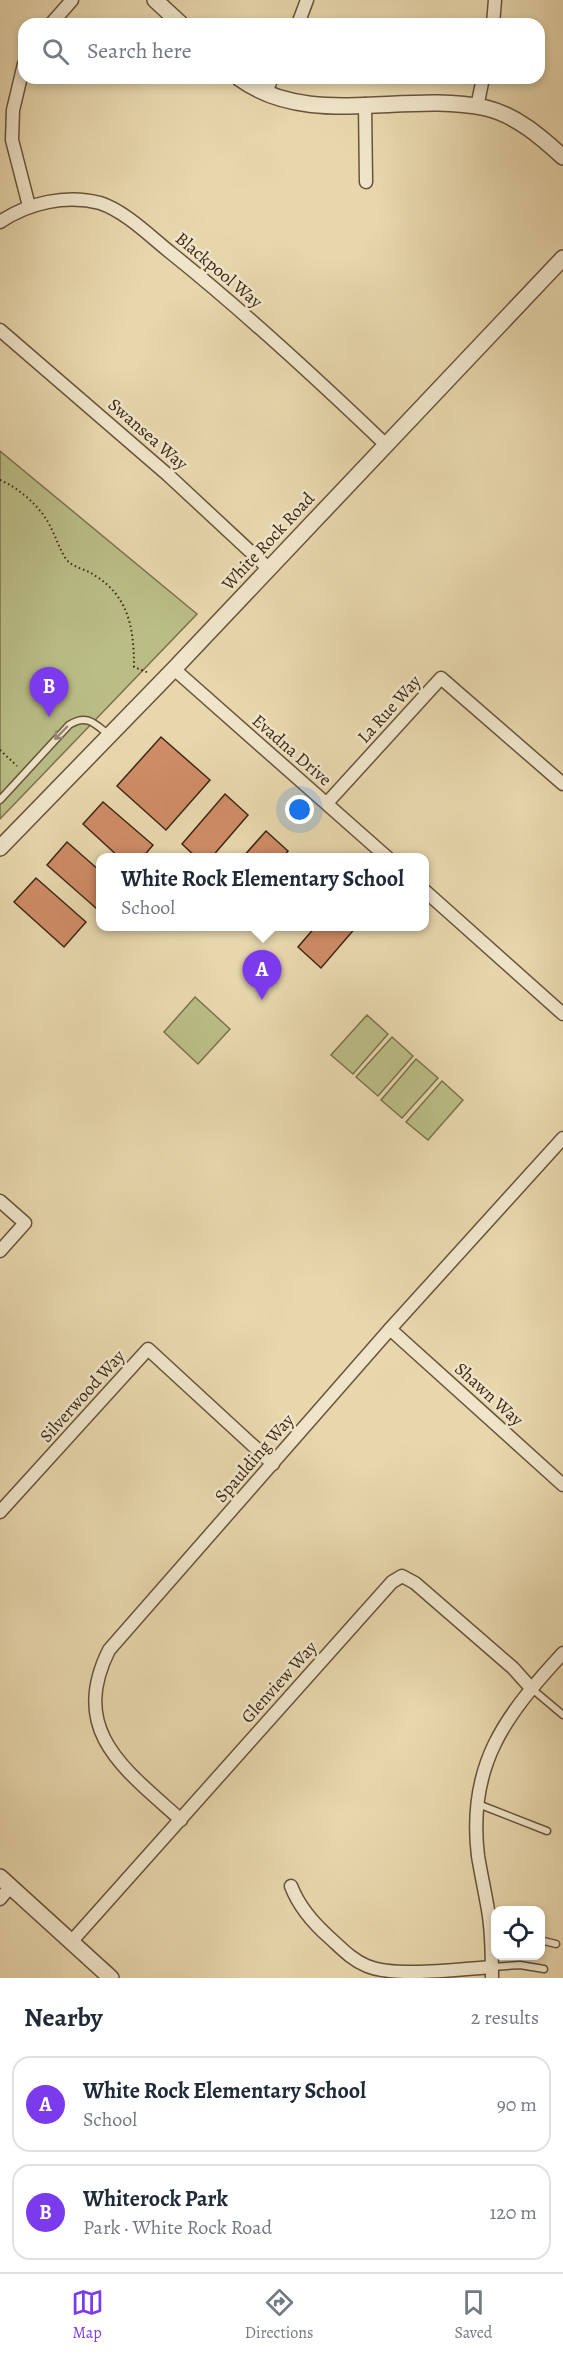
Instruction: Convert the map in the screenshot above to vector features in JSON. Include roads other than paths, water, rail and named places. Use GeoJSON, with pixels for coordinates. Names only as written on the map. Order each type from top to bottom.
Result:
{"type":"FeatureCollection","features":[{"type":"Feature","properties":{"kind":"street"},"geometry":{"type":"LineString","coordinates":[[56,18],[72,0]]}},
{"type":"Feature","properties":{"kind":"street"},"geometry":{"type":"LineString","coordinates":[[155,0],[174,18]]}},
{"type":"Feature","properties":{"kind":"street"},"geometry":{"type":"LineString","coordinates":[[300,18],[307,0]]}},
{"type":"Feature","properties":{"kind":"street"},"geometry":{"type":"LineString","coordinates":[[494,18],[495,0]]}},
{"type":"Feature","properties":{"kind":"street"},"geometry":{"type":"LineString","coordinates":[[20,84],[14,110],[12,140],[28,206]]}},
{"type":"Feature","properties":{"kind":"street"},"geometry":{"type":"LineString","coordinates":[[249,84],[265,93],[304,105],[435,103],[487,108],[528,127],[563,157]]}},
{"type":"Feature","properties":{"kind":"street"},"geometry":{"type":"LineString","coordinates":[[265,93],[269,84]]}},
{"type":"Feature","properties":{"kind":"street"},"geometry":{"type":"LineString","coordinates":[[477,107],[482,84]]}},
{"type":"Feature","properties":{"kind":"street"},"geometry":{"type":"LineString","coordinates":[[365,104],[366,182]]}},
{"type":"Feature","properties":{"kind":"street","name":"Blackpool Way"},"geometry":{"type":"LineString","coordinates":[[0,222],[28,206],[53,201],[86,201],[101,204],[130,220],[256,324],[385,444]]}},
{"type":"Feature","properties":{"kind":"street","name":"White Rock Road"},"geometry":{"type":"LineString","coordinates":[[2,843],[174,669],[563,258]]}},
{"type":"Feature","properties":{"kind":"street","name":"Swansea Way"},"geometry":{"type":"LineString","coordinates":[[0,330],[168,475],[268,568]]}},
{"type":"Feature","properties":{"kind":"street","name":"Evadna Drive"},"geometry":{"type":"LineString","coordinates":[[174,669],[382,853]]}},
{"type":"Feature","properties":{"kind":"street","name":"La Rue Way"},"geometry":{"type":"LineString","coordinates":[[327,803],[441,678],[563,784]]}},
{"type":"Feature","properties":{"kind":"street"},"geometry":{"type":"LineString","coordinates":[[429,894],[563,1014]]}},
{"type":"Feature","properties":{"kind":"street","name":"Spaulding Way"},"geometry":{"type":"LineString","coordinates":[[181,1820],[126,1769],[106,1744],[96,1713],[97,1680],[109,1650],[390,1329],[563,1138]]}},
{"type":"Feature","properties":{"kind":"street"},"geometry":{"type":"LineString","coordinates":[[0,1201],[25,1223],[0,1251]]}},
{"type":"Feature","properties":{"kind":"street","name":"Shawn Way"},"geometry":{"type":"LineString","coordinates":[[390,1329],[563,1485]]}},
{"type":"Feature","properties":{"kind":"street","name":"Silverwood Way"},"geometry":{"type":"LineString","coordinates":[[0,1512],[148,1349],[273,1464]]}},
{"type":"Feature","properties":{"kind":"street","name":"Glenview Way"},"geometry":{"type":"LineString","coordinates":[[71,1942],[392,1582],[402,1576],[424,1591],[513,1668],[531,1688]]}},
{"type":"Feature","properties":{"kind":"street"},"geometry":{"type":"LineString","coordinates":[[491,1916],[477,1839],[478,1804],[485,1768],[499,1734],[518,1704],[563,1653]]}},
{"type":"Feature","properties":{"kind":"street"},"geometry":{"type":"LineString","coordinates":[[291,1886],[308,1917],[353,1959],[368,1966],[398,1971],[492,1973]]}},
{"type":"Feature","properties":{"kind":"street"},"geometry":{"type":"LineString","coordinates":[[3,1888],[71,1942],[111,1978]]}},
{"type":"Feature","properties":{"kind":"lane"},"geometry":{"type":"LineString","coordinates":[[0,800],[69,725],[78,720],[90,721],[110,735]]}},
{"type":"Feature","properties":{"kind":"lane"},"geometry":{"type":"LineString","coordinates":[[531,1688],[563,1715]]}},
{"type":"Feature","properties":{"kind":"lane"},"geometry":{"type":"LineString","coordinates":[[478,1804],[547,1831]]}},
{"type":"Feature","properties":{"kind":"lane"},"geometry":{"type":"LineString","coordinates":[[545,1941],[556,1944]]}},
{"type":"Feature","properties":{"kind":"lane"},"geometry":{"type":"LineString","coordinates":[[492,1973],[520,1965],[544,1969]]}},
{"type":"Feature","properties":{"kind":"place","name":"Whiterock Park"},"geometry":{"type":"Point","coordinates":[49,717]}},
{"type":"Feature","properties":{"kind":"place","name":"White Rock Elementary School"},"geometry":{"type":"Point","coordinates":[262,1000]}}]}
